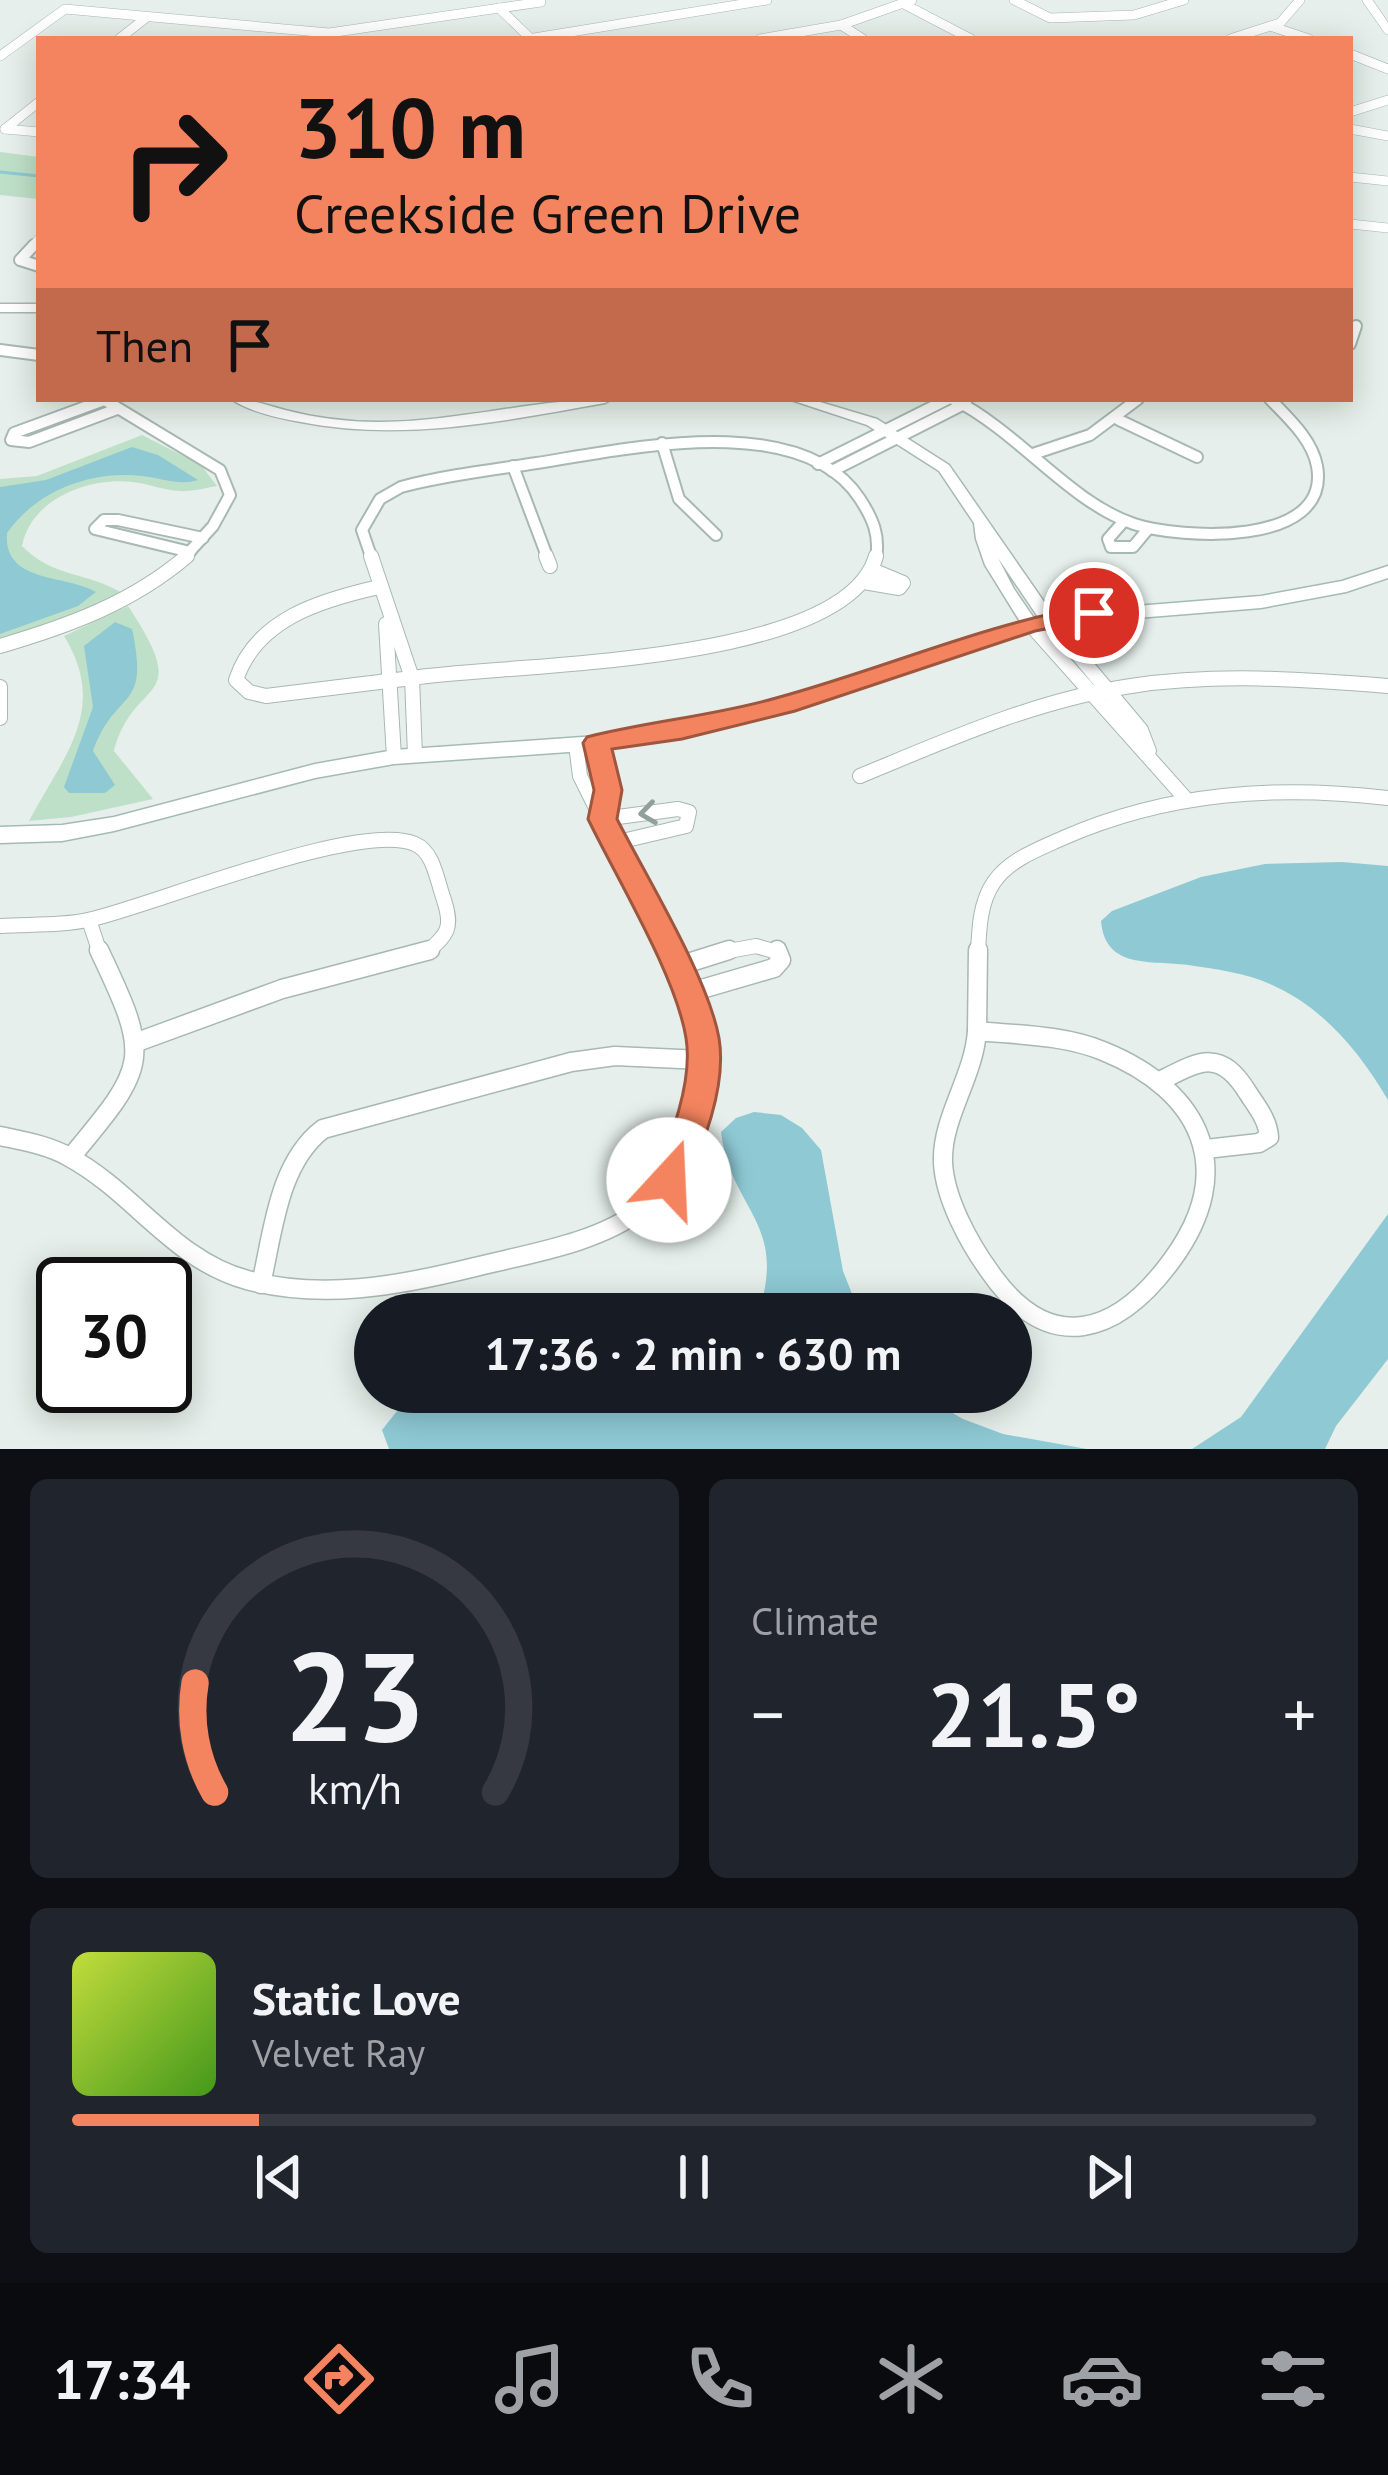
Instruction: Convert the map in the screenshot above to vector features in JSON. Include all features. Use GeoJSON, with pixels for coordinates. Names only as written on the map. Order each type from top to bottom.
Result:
{"type":"FeatureCollection","features":[{"type":"Feature","properties":{"kind":"main road"},"geometry":{"type":"LineString","coordinates":[[0,839],[60,843],[117,833],[315,771],[405,756],[586,744],[682,730],[785,705],[1039,621],[1261,602],[1346,586],[1388,572]]}},
{"type":"Feature","properties":{"kind":"street"},"geometry":{"type":"LineString","coordinates":[[547,36],[765,0]]}},
{"type":"Feature","properties":{"kind":"street"},"geometry":{"type":"LineString","coordinates":[[891,0],[908,2],[966,36]]}},
{"type":"Feature","properties":{"kind":"street"},"geometry":{"type":"LineString","coordinates":[[1014,0],[1049,18],[1134,15],[1184,0]]}},
{"type":"Feature","properties":{"kind":"street"},"geometry":{"type":"LineString","coordinates":[[1241,36],[1273,27],[1298,8],[1300,0]]}},
{"type":"Feature","properties":{"kind":"street"},"geometry":{"type":"LineString","coordinates":[[1366,0],[1388,30]]}},
{"type":"Feature","properties":{"kind":"street"},"geometry":{"type":"LineString","coordinates":[[0,56],[65,9],[314,36],[540,1]]}},
{"type":"Feature","properties":{"kind":"street"},"geometry":{"type":"LineString","coordinates":[[779,36],[841,26],[908,2]]}},
{"type":"Feature","properties":{"kind":"street"},"geometry":{"type":"LineString","coordinates":[[500,8],[526,36]]}},
{"type":"Feature","properties":{"kind":"street"},"geometry":{"type":"LineString","coordinates":[[123,36],[148,17]]}},
{"type":"Feature","properties":{"kind":"street"},"geometry":{"type":"LineString","coordinates":[[408,22],[416,33]]}},
{"type":"Feature","properties":{"kind":"street"},"geometry":{"type":"LineString","coordinates":[[218,36],[231,25]]}},
{"type":"Feature","properties":{"kind":"street"},"geometry":{"type":"LineString","coordinates":[[841,26],[858,36]]}},
{"type":"Feature","properties":{"kind":"street"},"geometry":{"type":"LineString","coordinates":[[1273,27],[1301,36]]}},
{"type":"Feature","properties":{"kind":"street"},"geometry":{"type":"LineString","coordinates":[[1353,55],[1388,69]]}},
{"type":"Feature","properties":{"kind":"street"},"geometry":{"type":"LineString","coordinates":[[1353,111],[1388,100]]}},
{"type":"Feature","properties":{"kind":"street"},"geometry":{"type":"LineString","coordinates":[[36,104],[5,129],[36,132]]}},
{"type":"Feature","properties":{"kind":"street"},"geometry":{"type":"LineString","coordinates":[[1353,130],[1388,136]]}},
{"type":"Feature","properties":{"kind":"street"},"geometry":{"type":"LineString","coordinates":[[1353,177],[1388,181]]}},
{"type":"Feature","properties":{"kind":"street"},"geometry":{"type":"LineString","coordinates":[[1353,224],[1388,228]]}},
{"type":"Feature","properties":{"kind":"street"},"geometry":{"type":"LineString","coordinates":[[36,242],[20,260],[36,265]]}},
{"type":"Feature","properties":{"kind":"street"},"geometry":{"type":"LineString","coordinates":[[0,308],[36,308]]}},
{"type":"Feature","properties":{"kind":"street"},"geometry":{"type":"LineString","coordinates":[[1353,335],[1356,326]]}},
{"type":"Feature","properties":{"kind":"street"},"geometry":{"type":"LineString","coordinates":[[0,350],[36,356]]}},
{"type":"Feature","properties":{"kind":"street"},"geometry":{"type":"LineString","coordinates":[[96,402],[14,434],[11,440],[29,442],[117,409]]}},
{"type":"Feature","properties":{"kind":"street"},"geometry":{"type":"LineString","coordinates":[[0,646],[113,606],[190,552],[224,511],[229,482],[204,459],[108,402]]}},
{"type":"Feature","properties":{"kind":"street"},"geometry":{"type":"LineString","coordinates":[[248,402],[308,421],[402,427],[452,424],[587,402]]}},
{"type":"Feature","properties":{"kind":"street"},"geometry":{"type":"LineString","coordinates":[[803,402],[892,433],[944,468],[981,525],[985,552],[1000,584],[1110,691],[1141,730],[1149,752]]}},
{"type":"Feature","properties":{"kind":"street"},"geometry":{"type":"LineString","coordinates":[[825,468],[955,402]]}},
{"type":"Feature","properties":{"kind":"street"},"geometry":{"type":"LineString","coordinates":[[962,402],[1033,454],[1077,496],[1148,529],[1185,536],[1253,537],[1284,531],[1317,516]]}},
{"type":"Feature","properties":{"kind":"street"},"geometry":{"type":"LineString","coordinates":[[1033,454],[1077,442],[1119,420],[1135,402]]}},
{"type":"Feature","properties":{"kind":"street"},"geometry":{"type":"LineString","coordinates":[[1275,402],[1316,427]]}},
{"type":"Feature","properties":{"kind":"street"},"geometry":{"type":"LineString","coordinates":[[1119,420],[1197,457]]}},
{"type":"Feature","properties":{"kind":"street"},"geometry":{"type":"LineString","coordinates":[[662,443],[679,499],[716,535]]}},
{"type":"Feature","properties":{"kind":"street"},"geometry":{"type":"LineString","coordinates":[[379,587],[328,600],[280,624],[248,653],[236,680],[243,691],[260,696],[390,680],[412,678],[602,663],[686,651],[810,614],[868,576],[878,536],[860,496],[825,468],[748,443],[662,443],[430,478],[380,499],[362,530],[412,678],[405,756]]}},
{"type":"Feature","properties":{"kind":"street"},"geometry":{"type":"LineString","coordinates":[[513,466],[550,566]]}},
{"type":"Feature","properties":{"kind":"street"},"geometry":{"type":"LineString","coordinates":[[190,552],[94,530],[104,520],[118,520],[203,538]]}},
{"type":"Feature","properties":{"kind":"street"},"geometry":{"type":"LineString","coordinates":[[1124,520],[1108,539],[1111,547],[1133,547],[1148,529]]}},
{"type":"Feature","properties":{"kind":"street"},"geometry":{"type":"LineString","coordinates":[[385,607],[390,680],[405,756]]}},
{"type":"Feature","properties":{"kind":"street"},"geometry":{"type":"LineString","coordinates":[[1039,621],[1092,693],[1185,798]]}},
{"type":"Feature","properties":{"kind":"street"},"geometry":{"type":"LineString","coordinates":[[860,776],[994,721],[1092,693],[1163,681],[1252,677],[1388,686]]}},
{"type":"Feature","properties":{"kind":"street"},"geometry":{"type":"LineString","coordinates":[[0,687],[0,718]]}},
{"type":"Feature","properties":{"kind":"street"},"geometry":{"type":"LineString","coordinates":[[0,1136],[70,1157],[191,1256],[261,1284],[360,1289],[592,1235],[645,1207],[680,1159],[704,1043],[688,993],[580,776],[586,744]]}},
{"type":"Feature","properties":{"kind":"street"},"geometry":{"type":"LineString","coordinates":[[586,744],[608,790],[603,819]]}},
{"type":"Feature","properties":{"kind":"street"},"geometry":{"type":"LineString","coordinates":[[976,1031],[1099,1048],[1158,1082],[1193,1120],[1206,1149],[1210,1183],[1196,1228],[1142,1300],[1113,1319],[1084,1324],[1040,1317],[1002,1294],[981,1265],[946,1185],[944,1146],[967,1084],[976,1031],[983,913],[1000,875],[1012,862],[1092,824],[1185,798],[1296,789],[1388,798]]}},
{"type":"Feature","properties":{"kind":"street"},"geometry":{"type":"LineString","coordinates":[[603,819],[678,809],[689,812],[686,826],[675,831],[614,843]]}},
{"type":"Feature","properties":{"kind":"street"},"geometry":{"type":"LineString","coordinates":[[0,926],[89,920],[274,862],[388,839],[422,848],[451,922],[448,934],[425,954],[282,988],[140,1041]]}},
{"type":"Feature","properties":{"kind":"street"},"geometry":{"type":"LineString","coordinates":[[70,1157],[122,1094],[141,1054],[140,1041],[100,956],[89,920]]}},
{"type":"Feature","properties":{"kind":"street"},"geometry":{"type":"LineString","coordinates":[[675,967],[755,945],[769,944],[780,951],[781,960],[774,968],[688,993]]}},
{"type":"Feature","properties":{"kind":"street"},"geometry":{"type":"LineString","coordinates":[[261,1284],[290,1174],[317,1132],[572,1062],[614,1056],[702,1060]]}},
{"type":"Feature","properties":{"kind":"street"},"geometry":{"type":"LineString","coordinates":[[1158,1082],[1197,1060],[1216,1057],[1228,1064],[1268,1125],[1269,1137],[1259,1143],[1206,1149]]}},
{"type":"Feature","properties":{"kind":"green space"},"geometry":{"type":"Polygon","coordinates":[[[0,152],[36,157],[36,199],[0,195],[0,152]]]}},
{"type":"Feature","properties":{"kind":"green space"},"geometry":{"type":"Polygon","coordinates":[[[142,435],[201,465],[217,486],[179,491],[116,481],[80,488],[49,504],[37,515],[22,546],[46,564],[124,594],[81,615],[0,641],[0,479],[37,476],[142,435]]]}},
{"type":"Feature","properties":{"kind":"green space"},"geometry":{"type":"Polygon","coordinates":[[[128,606],[157,660],[158,676],[123,727],[114,751],[153,799],[29,821],[67,753],[82,709],[77,662],[64,636],[128,606]]]}},
{"type":"Feature","properties":{"kind":"water"},"geometry":{"type":"Polygon","coordinates":[[[132,447],[158,455],[198,480],[103,476],[66,486],[33,506],[7,533],[15,561],[39,575],[96,592],[78,606],[0,634],[0,487],[46,480],[132,447]]]}},
{"type":"Feature","properties":{"kind":"water"},"geometry":{"type":"Polygon","coordinates":[[[115,622],[132,629],[137,674],[134,687],[93,751],[115,785],[105,793],[69,793],[64,787],[93,707],[84,646],[115,622]]]}},
{"type":"Feature","properties":{"kind":"water"},"geometry":{"type":"Polygon","coordinates":[[[1265,864],[1388,866],[1388,1100],[1338,1032],[1289,994],[1230,972],[1132,960],[1111,948],[1104,937],[1101,921],[1112,911],[1201,877],[1265,864]]]}},
{"type":"Feature","properties":{"kind":"water"},"geometry":{"type":"Polygon","coordinates":[[[754,1112],[781,1115],[802,1128],[821,1150],[843,1271],[852,1293],[763,1293],[767,1258],[762,1237],[726,1158],[721,1132],[736,1118],[754,1112]]]}},
{"type":"Feature","properties":{"kind":"water"},"geometry":{"type":"Polygon","coordinates":[[[1388,1214],[1388,1359],[1336,1426],[1325,1449],[1192,1449],[1241,1417],[1388,1214]]]}},
{"type":"Feature","properties":{"kind":"water"},"geometry":{"type":"Polygon","coordinates":[[[395,1413],[953,1413],[1003,1434],[1087,1449],[389,1449],[382,1430],[395,1413]]]}},
{"type":"Feature","properties":{"kind":"waterway"},"geometry":{"type":"LineString","coordinates":[[0,172],[36,176]]}},
{"type":"Feature","properties":{"kind":"route"},"geometry":{"type":"LineString","coordinates":[[669,1180],[680,1159],[700,1083],[704,1043],[694,1005],[603,819],[608,790],[597,743],[682,730],[785,705],[1030,624],[1094,613]]}}]}
